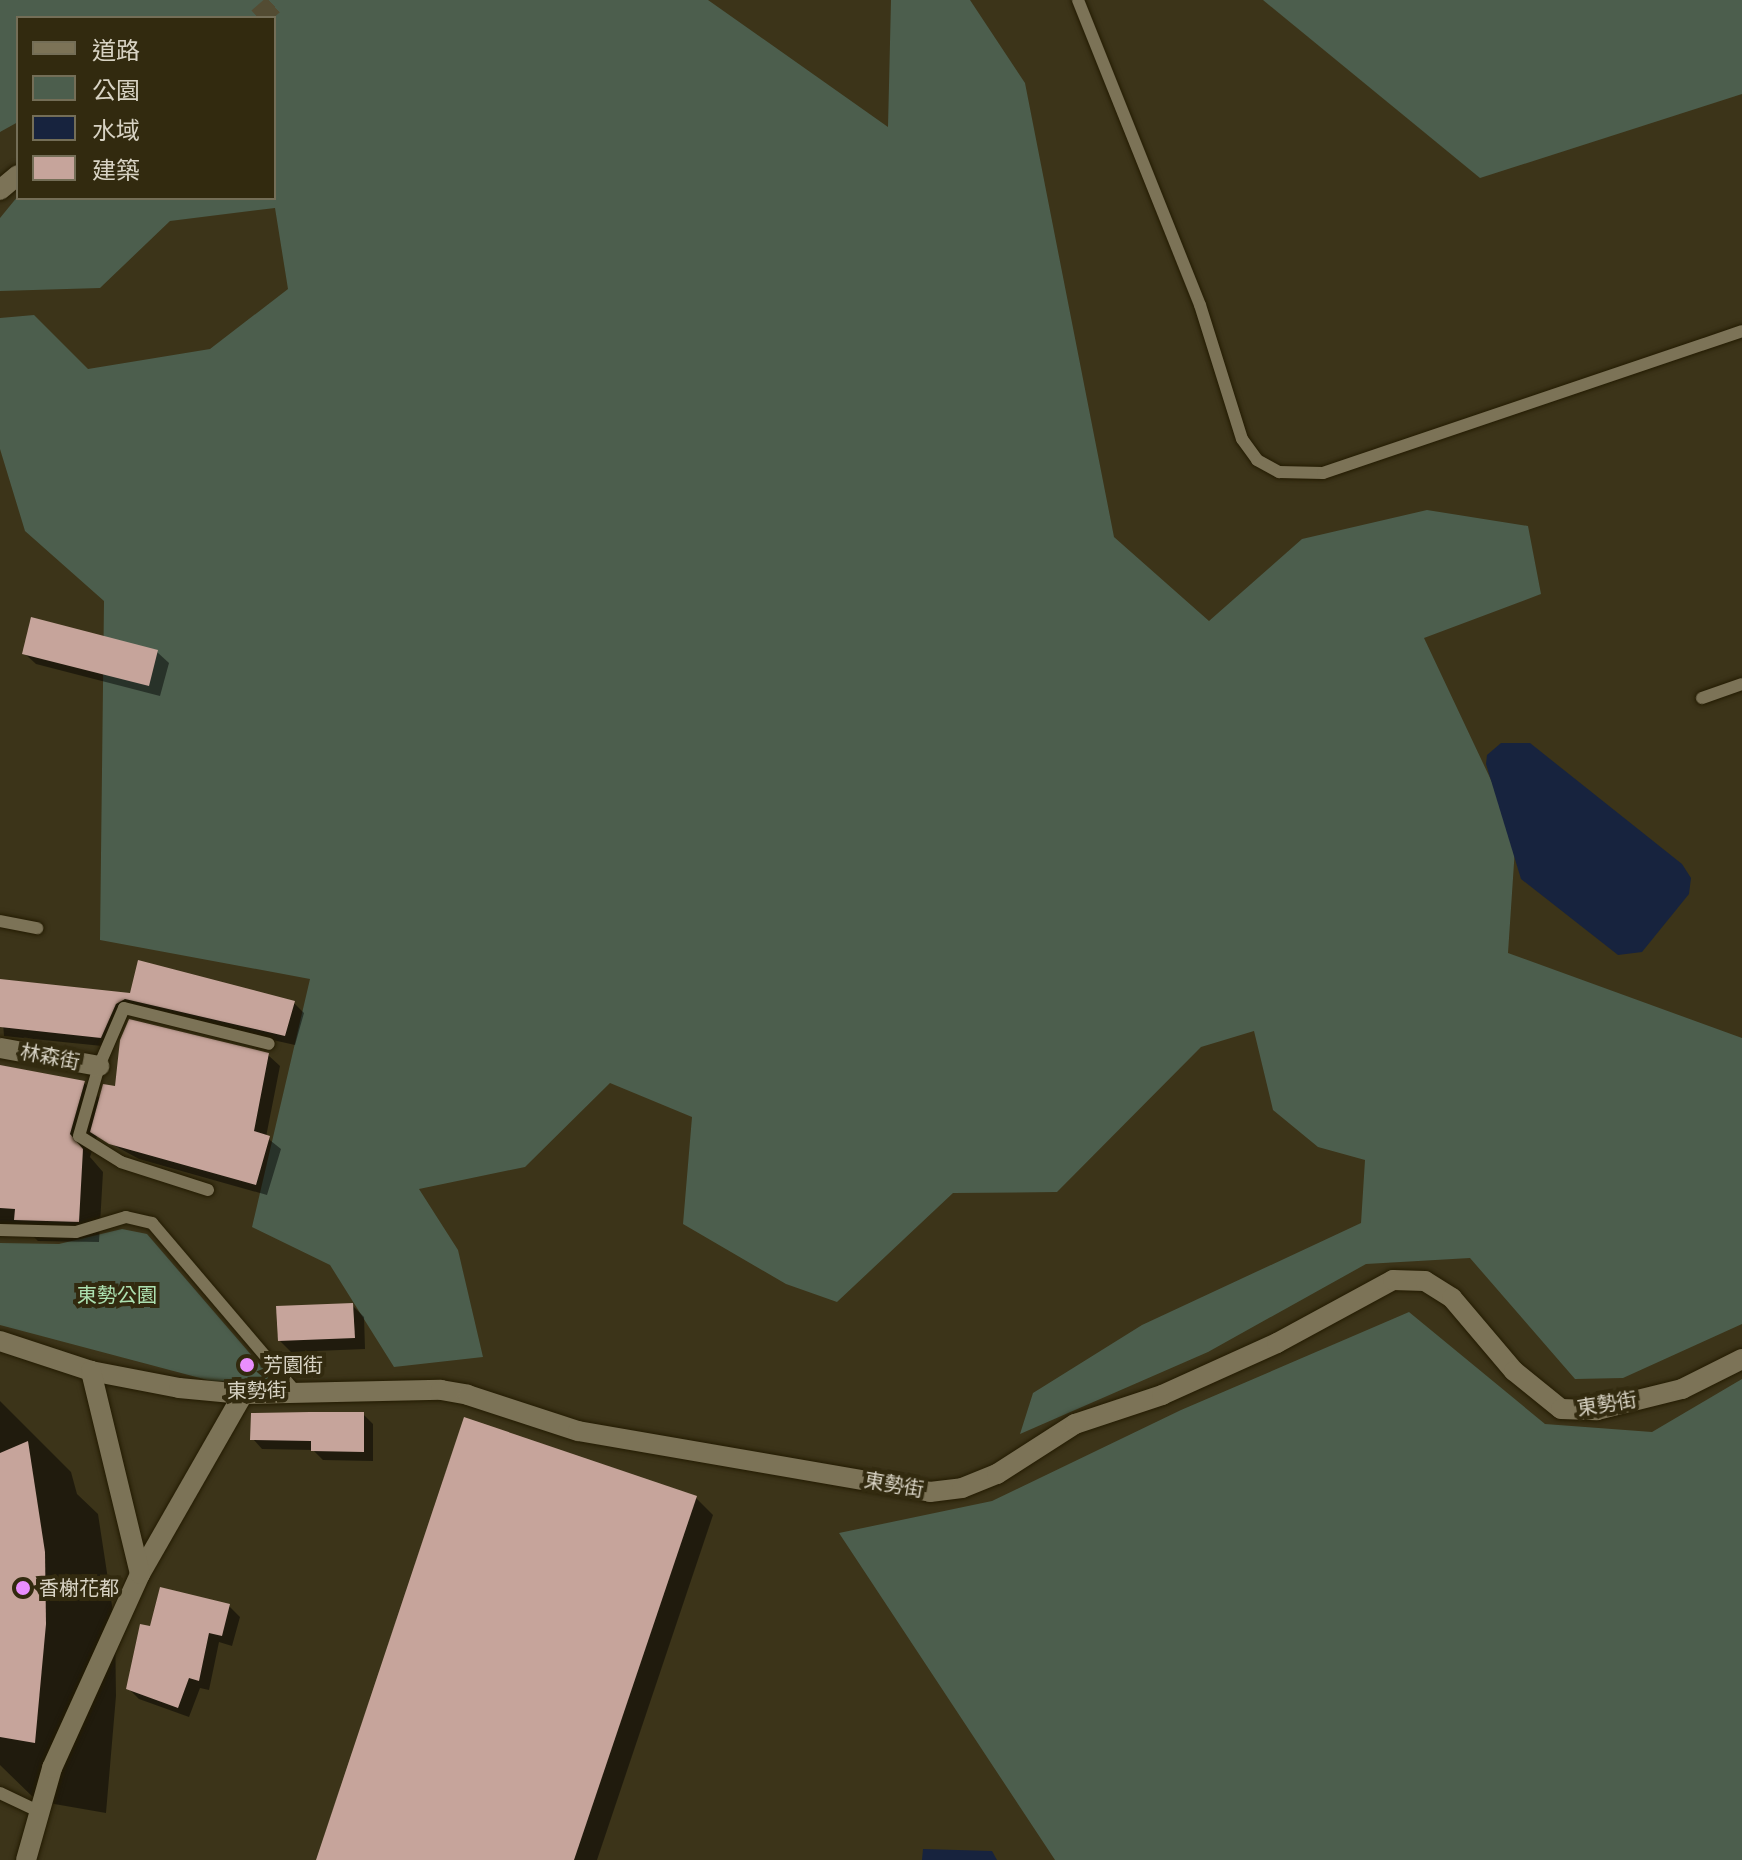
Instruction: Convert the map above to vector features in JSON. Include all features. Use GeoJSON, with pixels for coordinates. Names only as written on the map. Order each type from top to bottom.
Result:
{"type":"FeatureCollection","features":[{"type":"Feature","properties":{"kind":"street"},"geometry":{"type":"LineString","coordinates":[[0,190],[16,177]]}},
{"type":"Feature","properties":{"kind":"street","name":"林森街"},"geometry":{"type":"LineString","coordinates":[[0,1048],[99,1066]]}},
{"type":"Feature","properties":{"kind":"street","name":"東勢街"},"geometry":{"type":"LineString","coordinates":[[0,1341],[91,1371],[243,1394],[294,1390],[441,1390],[578,1431],[930,1492],[962,1488],[997,1474],[1075,1424],[1162,1395],[1263,1349],[1393,1280],[1425,1281],[1452,1298],[1514,1371],[1561,1409],[1597,1410],[1682,1389],[1742,1359]]}},
{"type":"Feature","properties":{"kind":"street"},"geometry":{"type":"LineString","coordinates":[[91,1371],[140,1574]]}},
{"type":"Feature","properties":{"kind":"street"},"geometry":{"type":"LineString","coordinates":[[26,1860],[52,1768],[140,1574],[243,1394]]}},
{"type":"Feature","properties":{"kind":"lane"},"geometry":{"type":"LineString","coordinates":[[1078,0],[1200,305],[1242,439],[1257,460],[1279,472],[1323,473],[1742,331]]}},
{"type":"Feature","properties":{"kind":"lane"},"geometry":{"type":"LineString","coordinates":[[1702,698],[1742,684]]}},
{"type":"Feature","properties":{"kind":"lane"},"geometry":{"type":"LineString","coordinates":[[0,921],[37,928]]}},
{"type":"Feature","properties":{"kind":"lane"},"geometry":{"type":"LineString","coordinates":[[208,1190],[121,1162],[79,1136],[99,1066],[124,1008],[269,1044]]}},
{"type":"Feature","properties":{"kind":"lane"},"geometry":{"type":"LineString","coordinates":[[0,1230],[76,1232],[126,1217],[152,1223],[294,1390]]}},
{"type":"Feature","properties":{"kind":"lane"},"geometry":{"type":"LineString","coordinates":[[0,1793],[40,1812]]}},
{"type":"Feature","properties":{"kind":"green space"},"geometry":{"type":"Polygon","coordinates":[[[0,0],[708,0],[888,127],[891,0],[970,0],[1025,83],[1114,537],[1209,621],[1302,539],[1427,510],[1528,526],[1541,594],[1424,638],[1516,833],[1508,953],[1742,1038],[1742,1324],[1623,1378],[1575,1379],[1470,1258],[1366,1264],[1208,1352],[1020,1434],[1033,1393],[1142,1325],[1361,1223],[1365,1160],[1318,1147],[1273,1110],[1254,1031],[1201,1047],[1057,1192],[953,1193],[837,1302],[786,1284],[683,1224],[692,1117],[610,1083],[525,1167],[419,1189],[458,1250],[483,1357],[394,1367],[330,1265],[252,1227],[310,979],[100,940],[104,601],[25,531],[0,449],[0,318],[34,315],[88,369],[210,349],[288,289],[275,208],[170,221],[100,288],[0,291],[0,218],[16,198],[276,200],[276,16],[16,16],[16,123],[0,132],[0,0]]]}},
{"type":"Feature","properties":{"kind":"green space"},"geometry":{"type":"Polygon","coordinates":[[[1263,0],[1742,0],[1742,94],[1480,178],[1263,0]]]}},
{"type":"Feature","properties":{"kind":"green space","name":"東勢公園"},"geometry":{"type":"Polygon","coordinates":[[[122,1229],[147,1234],[272,1379],[215,1382],[0,1325],[0,1243],[59,1244],[122,1229]]]}},
{"type":"Feature","properties":{"kind":"green space"},"geometry":{"type":"Polygon","coordinates":[[[1409,1312],[1545,1424],[1652,1432],[1742,1379],[1742,1860],[1055,1860],[839,1533],[992,1501],[1181,1410],[1409,1312]]]}},
{"type":"Feature","properties":{"kind":"water"},"geometry":{"type":"Polygon","coordinates":[[[1501,743],[1530,743],[1682,864],[1691,878],[1689,894],[1642,952],[1618,955],[1521,879],[1486,764],[1487,755],[1501,743]]]}},
{"type":"Feature","properties":{"kind":"water"},"geometry":{"type":"Polygon","coordinates":[[[923,1849],[992,1851],[997,1860],[922,1860],[923,1849]]]}},
{"type":"Feature","properties":{"kind":"building"},"geometry":{"type":"Polygon","coordinates":[[[31,617],[158,650],[149,686],[22,654],[31,617]]]}},
{"type":"Feature","properties":{"kind":"building"},"geometry":{"type":"Polygon","coordinates":[[[138,960],[295,1001],[285,1036],[125,999],[116,1004],[101,1038],[0,1027],[0,979],[130,993],[138,960]]]}},
{"type":"Feature","properties":{"kind":"building"},"geometry":{"type":"Polygon","coordinates":[[[129,1019],[269,1053],[254,1131],[270,1136],[256,1185],[109,1144],[90,1132],[103,1084],[115,1086],[120,1040],[129,1019]]]}},
{"type":"Feature","properties":{"kind":"building"},"geometry":{"type":"Polygon","coordinates":[[[0,1065],[85,1081],[70,1134],[83,1149],[79,1222],[14,1220],[15,1209],[0,1208],[0,1065]]]}},
{"type":"Feature","properties":{"kind":"building"},"geometry":{"type":"Polygon","coordinates":[[[353,1303],[355,1338],[278,1341],[276,1306],[353,1303]]]}},
{"type":"Feature","properties":{"kind":"building"},"geometry":{"type":"Polygon","coordinates":[[[364,1412],[364,1452],[311,1451],[311,1441],[250,1440],[251,1413],[364,1412]]]}},
{"type":"Feature","properties":{"kind":"building"},"geometry":{"type":"Polygon","coordinates":[[[464,1417],[697,1496],[574,1860],[316,1860],[464,1417]]]}},
{"type":"Feature","properties":{"kind":"building","name":"香榭花都"},"geometry":{"type":"Polygon","coordinates":[[[28,1441],[45,1552],[46,1624],[35,1743],[0,1737],[0,1453],[28,1441]]]}},
{"type":"Feature","properties":{"kind":"building"},"geometry":{"type":"Polygon","coordinates":[[[160,1587],[230,1604],[222,1636],[209,1633],[199,1681],[189,1678],[178,1708],[126,1689],[140,1624],[150,1626],[160,1587]]]}},
{"type":"Feature","properties":{"kind":"tunnel"},"geometry":{"type":"LineString","coordinates":[[260,16],[279,0]]}},
{"type":"Feature","properties":{"kind":"place","name":"芳園街"},"geometry":{"type":"Point","coordinates":[247,1365]}},
{"type":"Feature","properties":{"kind":"place","name":"香榭花都"},"geometry":{"type":"Point","coordinates":[23,1588]}}]}
